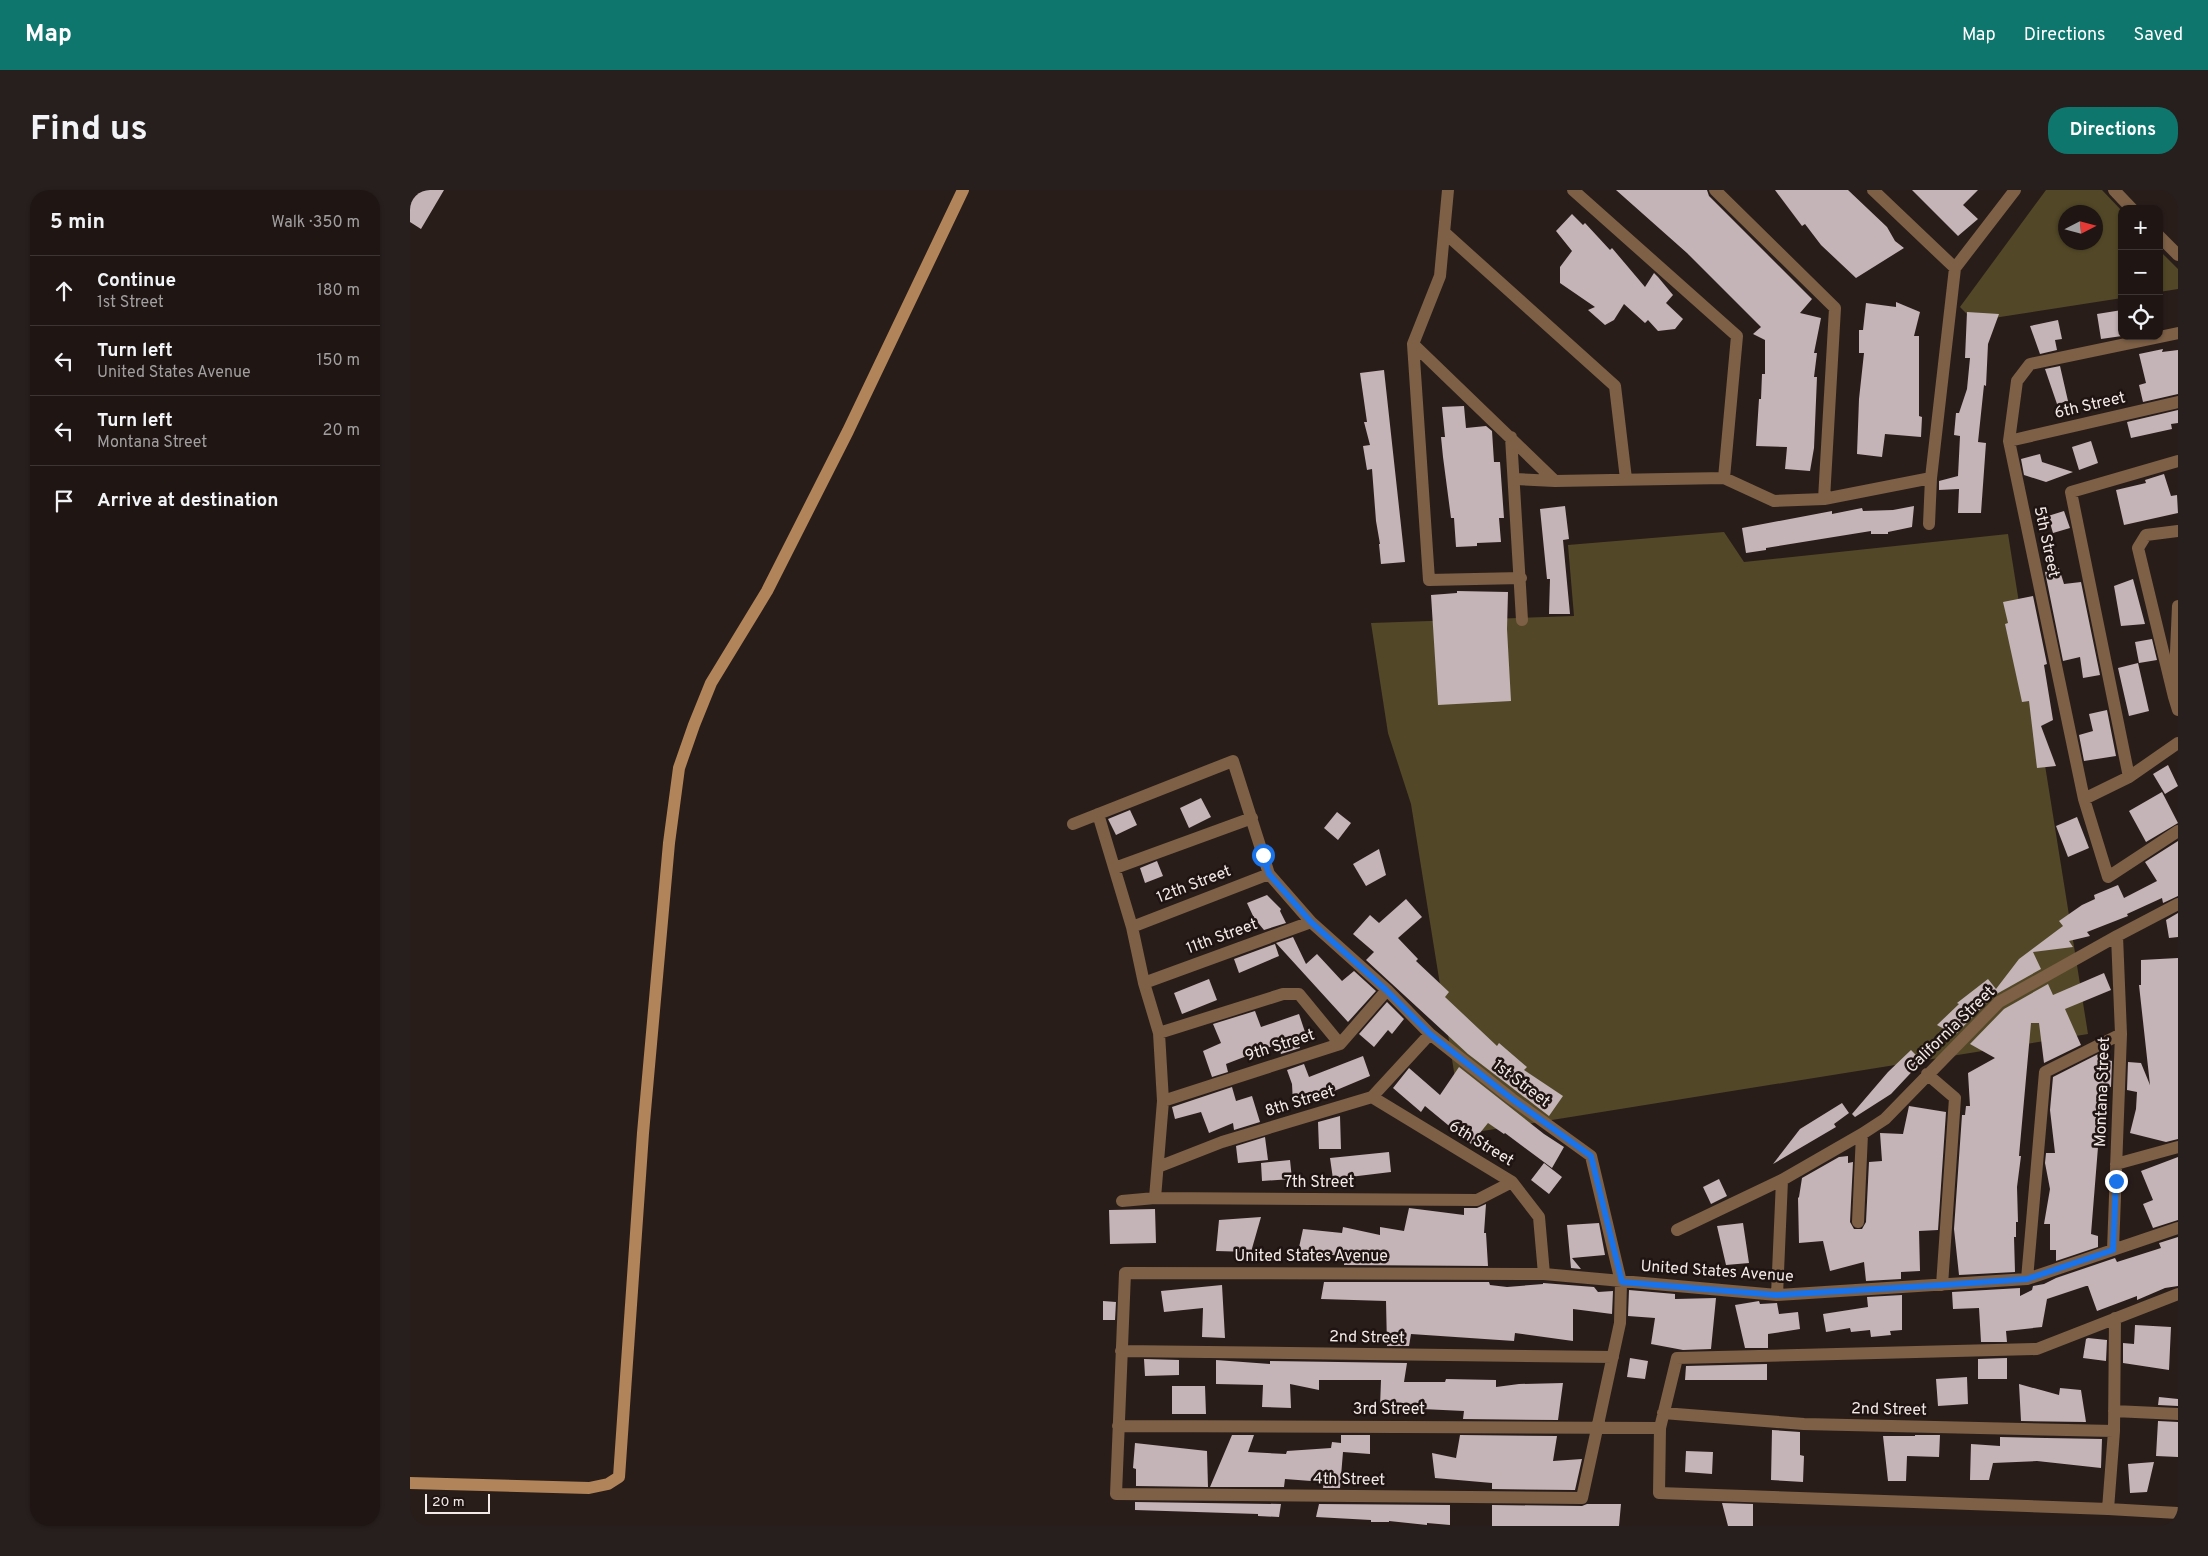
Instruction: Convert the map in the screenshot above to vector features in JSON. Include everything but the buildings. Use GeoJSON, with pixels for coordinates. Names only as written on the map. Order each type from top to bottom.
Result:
{"type":"FeatureCollection","features":[{"type":"Feature","properties":{"kind":"street"},"geometry":{"type":"LineString","coordinates":[[410,1483],[589,1488],[608,1484],[619,1476],[644,1124],[669,843],[679,768],[711,684],[767,591],[848,431],[963,190]]}},
{"type":"Feature","properties":{"kind":"street"},"geometry":{"type":"LineString","coordinates":[[1448,190],[1440,276],[1413,344],[1429,580],[1521,578]]}},
{"type":"Feature","properties":{"kind":"street"},"geometry":{"type":"LineString","coordinates":[[1573,190],[1737,336],[1724,478]]}},
{"type":"Feature","properties":{"kind":"street"},"geometry":{"type":"LineString","coordinates":[[1715,190],[1835,308],[1824,499]]}},
{"type":"Feature","properties":{"kind":"street"},"geometry":{"type":"LineString","coordinates":[[1873,190],[1955,268]]}},
{"type":"Feature","properties":{"kind":"street"},"geometry":{"type":"LineString","coordinates":[[1929,524],[1932,478],[1955,268],[2015,190]]}},
{"type":"Feature","properties":{"kind":"street"},"geometry":{"type":"LineString","coordinates":[[2114,190],[2128,205]]}},
{"type":"Feature","properties":{"kind":"street"},"geometry":{"type":"LineString","coordinates":[[1445,233],[1616,386],[1626,478]]}},
{"type":"Feature","properties":{"kind":"street"},"geometry":{"type":"LineString","coordinates":[[2163,240],[2178,255]]}},
{"type":"Feature","properties":{"kind":"street","name":"5th Street"},"geometry":{"type":"LineString","coordinates":[[2178,333],[2030,364],[2017,381],[2008,441],[2084,799],[2108,877],[2178,831]]}},
{"type":"Feature","properties":{"kind":"street"},"geometry":{"type":"LineString","coordinates":[[1413,344],[1555,481]]}},
{"type":"Feature","properties":{"kind":"street","name":"6th Street"},"geometry":{"type":"LineString","coordinates":[[2008,441],[2178,402]]}},
{"type":"Feature","properties":{"kind":"street"},"geometry":{"type":"LineString","coordinates":[[1511,437],[1521,578],[1522,620]]}},
{"type":"Feature","properties":{"kind":"street"},"geometry":{"type":"LineString","coordinates":[[2129,777],[2071,492],[2178,461]]}},
{"type":"Feature","properties":{"kind":"street"},"geometry":{"type":"LineString","coordinates":[[1515,479],[1555,481],[1626,478],[1724,478],[1774,501],[1824,499],[1932,478]]}},
{"type":"Feature","properties":{"kind":"street"},"geometry":{"type":"LineString","coordinates":[[2178,531],[2146,535],[2138,548],[2178,710]]}},
{"type":"Feature","properties":{"kind":"street"},"geometry":{"type":"LineString","coordinates":[[2174,697],[2178,606]]}},
{"type":"Feature","properties":{"kind":"street"},"geometry":{"type":"LineString","coordinates":[[2084,799],[2129,777],[2178,743]]}},
{"type":"Feature","properties":{"kind":"street","name":"1st Street"},"geometry":{"type":"LineString","coordinates":[[1098,814],[1233,761],[1269,874],[1311,922],[1386,990],[1430,1034],[1512,1099],[1591,1156],[1622,1282],[1620,1323],[1599,1427],[1582,1498]]}},
{"type":"Feature","properties":{"kind":"street"},"geometry":{"type":"LineString","coordinates":[[1073,824],[1098,814],[1132,927],[1144,983],[1159,1033],[1162,1101],[1155,1198]]}},
{"type":"Feature","properties":{"kind":"street"},"geometry":{"type":"LineString","coordinates":[[1115,868],[1252,818]]}},
{"type":"Feature","properties":{"kind":"street","name":"12th Street"},"geometry":{"type":"LineString","coordinates":[[1132,927],[1269,874]]}},
{"type":"Feature","properties":{"kind":"street","name":"California Street"},"geometry":{"type":"LineString","coordinates":[[1677,1230],[1782,1180],[1862,1134],[1885,1119],[1927,1074],[2000,1002],[2116,936],[2178,904]]}},
{"type":"Feature","properties":{"kind":"street","name":"11th Street"},"geometry":{"type":"LineString","coordinates":[[1144,983],[1311,922]]}},
{"type":"Feature","properties":{"kind":"street","name":"Montana Street"},"geometry":{"type":"LineString","coordinates":[[2113,1250],[2121,1034],[2116,936]]}},
{"type":"Feature","properties":{"kind":"street","name":"9th Street"},"geometry":{"type":"LineString","coordinates":[[1162,1101],[1340,1044],[1386,990]]}},
{"type":"Feature","properties":{"kind":"street"},"geometry":{"type":"LineString","coordinates":[[1159,1033],[1283,994],[1300,994],[1340,1044]]}},
{"type":"Feature","properties":{"kind":"street","name":"8th Street"},"geometry":{"type":"LineString","coordinates":[[1158,1167],[1222,1142],[1372,1096],[1430,1034]]}},
{"type":"Feature","properties":{"kind":"street"},"geometry":{"type":"LineString","coordinates":[[2027,1279],[2044,1072],[2121,1034]]}},
{"type":"Feature","properties":{"kind":"street"},"geometry":{"type":"LineString","coordinates":[[1927,1074],[1955,1098],[1942,1285]]}},
{"type":"Feature","properties":{"kind":"street","name":"6th Street"},"geometry":{"type":"LineString","coordinates":[[1372,1096],[1512,1182],[1539,1217],[1544,1274]]}},
{"type":"Feature","properties":{"kind":"street"},"geometry":{"type":"LineString","coordinates":[[1858,1222],[1862,1134]]}},
{"type":"Feature","properties":{"kind":"street"},"geometry":{"type":"LineString","coordinates":[[2116,1164],[2178,1146]]}},
{"type":"Feature","properties":{"kind":"street"},"geometry":{"type":"LineString","coordinates":[[1776,1295],[1782,1180]]}},
{"type":"Feature","properties":{"kind":"street","name":"7th Street"},"geometry":{"type":"LineString","coordinates":[[1122,1201],[1155,1198],[1477,1200],[1512,1182]]}},
{"type":"Feature","properties":{"kind":"street","name":"United States Avenue"},"geometry":{"type":"LineString","coordinates":[[1121,1351],[1125,1273],[1544,1274],[1776,1295],[2027,1279],[2178,1228]]}},
{"type":"Feature","properties":{"kind":"street"},"geometry":{"type":"LineString","coordinates":[[2178,1294],[2037,1349],[1677,1358],[1660,1428],[1659,1493],[2178,1513]]}},
{"type":"Feature","properties":{"kind":"street"},"geometry":{"type":"LineString","coordinates":[[2108,1509],[2114,1431],[2115,1318]]}},
{"type":"Feature","properties":{"kind":"street"},"geometry":{"type":"LineString","coordinates":[[1118,1426],[1121,1351]]}},
{"type":"Feature","properties":{"kind":"street","name":"2nd Street"},"geometry":{"type":"LineString","coordinates":[[1121,1351],[1613,1357]]}},
{"type":"Feature","properties":{"kind":"street"},"geometry":{"type":"LineString","coordinates":[[2114,1411],[2178,1414]]}},
{"type":"Feature","properties":{"kind":"street","name":"2nd Street"},"geometry":{"type":"LineString","coordinates":[[1664,1413],[1804,1424],[2114,1431]]}},
{"type":"Feature","properties":{"kind":"street","name":"3rd Street"},"geometry":{"type":"LineString","coordinates":[[1118,1426],[1660,1428]]}},
{"type":"Feature","properties":{"kind":"street","name":"4th Street"},"geometry":{"type":"LineString","coordinates":[[1118,1426],[1116,1494],[1582,1498]]}},
{"type":"Feature","properties":{"kind":"shaded area"},"geometry":{"type":"Polygon","coordinates":[[[2046,190],[2102,190],[2118,207],[2118,299],[1974,321],[1960,307],[2046,190]]]}},
{"type":"Feature","properties":{"kind":"shaded area"},"geometry":{"type":"Polygon","coordinates":[[[2163,254],[2178,269],[2178,289],[2163,291],[2163,254]]]}},
{"type":"Feature","properties":{"kind":"shaded area"},"geometry":{"type":"Polygon","coordinates":[[[1724,532],[1744,562],[2008,534],[2088,1034],[1464,1134],[1411,804],[1388,733],[1371,623],[1574,616],[1568,545],[1724,532]]]}},
{"type":"Feature","properties":{"kind":"route"},"geometry":{"type":"LineString","coordinates":[[1263,855],[1269,874],[1311,922],[1386,990],[1430,1034],[1512,1099],[1591,1156],[1622,1282],[1776,1295],[2027,1279],[2113,1250],[2116,1181]]}}]}
